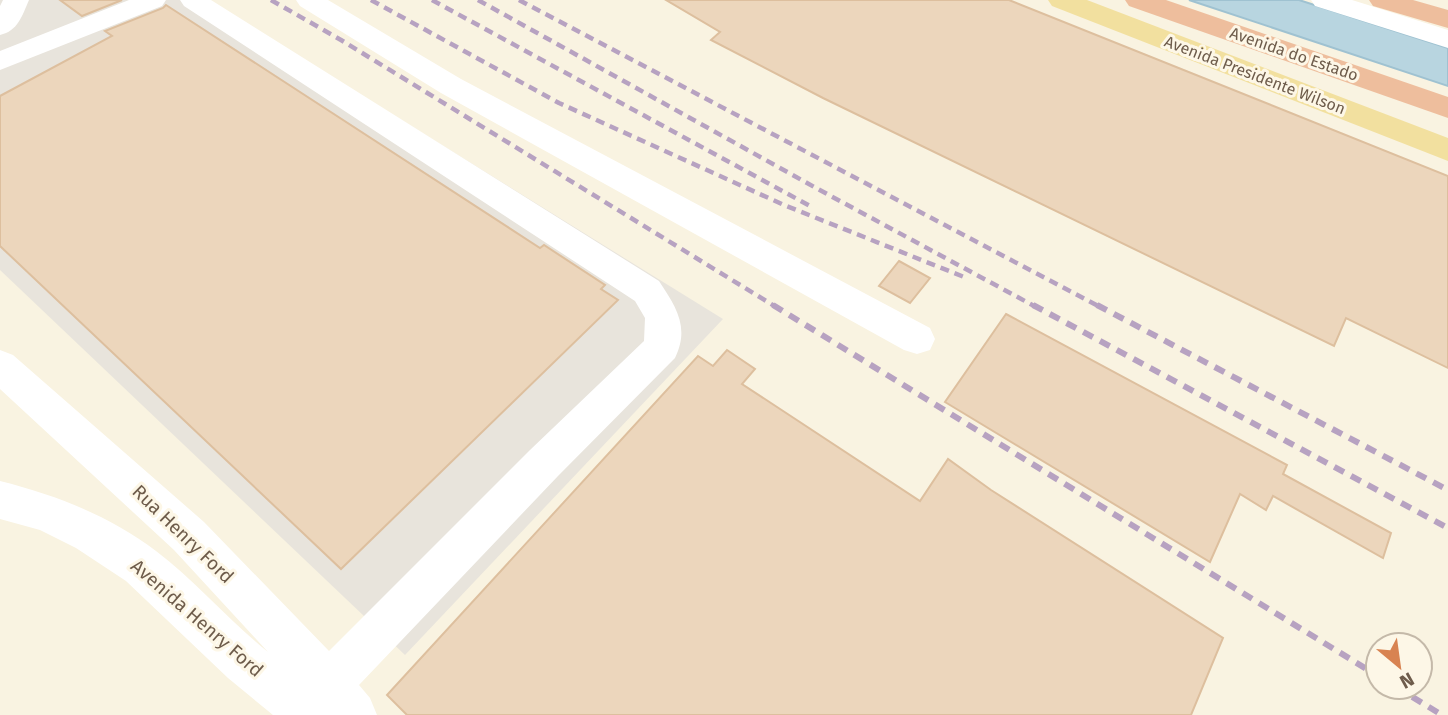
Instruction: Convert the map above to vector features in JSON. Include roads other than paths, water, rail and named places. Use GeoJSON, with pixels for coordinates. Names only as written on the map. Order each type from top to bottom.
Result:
{"type":"FeatureCollection","features":[{"type":"Feature","properties":{"kind":"highway","name":"Avenida do Estado"},"geometry":{"type":"LineString","coordinates":[[1139,0],[1448,108]]}},
{"type":"Feature","properties":{"kind":"highway"},"geometry":{"type":"LineString","coordinates":[[1383,0],[1448,19]]}},
{"type":"Feature","properties":{"kind":"main road","name":"Avenida Presidente Wilson"},"geometry":{"type":"LineString","coordinates":[[1062,0],[1448,150]]}},
{"type":"Feature","properties":{"kind":"street"},"geometry":{"type":"LineString","coordinates":[[0,26],[8,20],[16,0]]}},
{"type":"Feature","properties":{"kind":"street"},"geometry":{"type":"LineString","coordinates":[[0,61],[153,0]]}},
{"type":"Feature","properties":{"kind":"street"},"geometry":{"type":"LineString","coordinates":[[193,0],[647,291],[663,316],[662,347],[535,473],[331,705]]}},
{"type":"Feature","properties":{"kind":"street"},"geometry":{"type":"LineString","coordinates":[[309,0],[451,86],[917,339]]}},
{"type":"Feature","properties":{"kind":"street"},"geometry":{"type":"LineString","coordinates":[[1324,0],[1448,39]]}},
{"type":"Feature","properties":{"kind":"street","name":"Rua Henry Ford"},"geometry":{"type":"LineString","coordinates":[[1,378],[189,536],[331,705]]}},
{"type":"Feature","properties":{"kind":"street","name":"Avenida Henry Ford"},"geometry":{"type":"LineString","coordinates":[[0,500],[47,512],[91,534],[141,566],[244,662],[331,705]]}},
{"type":"Feature","properties":{"kind":"water"},"geometry":{"type":"Polygon","coordinates":[[[1189,0],[1299,0],[1448,48],[1448,86],[1189,0]]]}},
{"type":"Feature","properties":{"kind":"railway"},"geometry":{"type":"LineString","coordinates":[[271,0],[341,40],[776,307]]}},
{"type":"Feature","properties":{"kind":"railway"},"geometry":{"type":"LineString","coordinates":[[371,0],[559,103],[784,205],[964,277]]}},
{"type":"Feature","properties":{"kind":"railway"},"geometry":{"type":"LineString","coordinates":[[432,0],[810,206]]}},
{"type":"Feature","properties":{"kind":"railway"},"geometry":{"type":"LineString","coordinates":[[478,0],[1036,307]]}},
{"type":"Feature","properties":{"kind":"railway"},"geometry":{"type":"LineString","coordinates":[[519,0],[1100,307]]}},
{"type":"Feature","properties":{"kind":"railway"},"geometry":{"type":"LineString","coordinates":[[773,305],[1364,667]]}},
{"type":"Feature","properties":{"kind":"railway"},"geometry":{"type":"LineString","coordinates":[[1033,305],[1448,528]]}},
{"type":"Feature","properties":{"kind":"railway"},"geometry":{"type":"LineString","coordinates":[[1097,305],[1448,490]]}},
{"type":"Feature","properties":{"kind":"railway"},"geometry":{"type":"LineString","coordinates":[[1419,701],[1442,715]]}}]}
